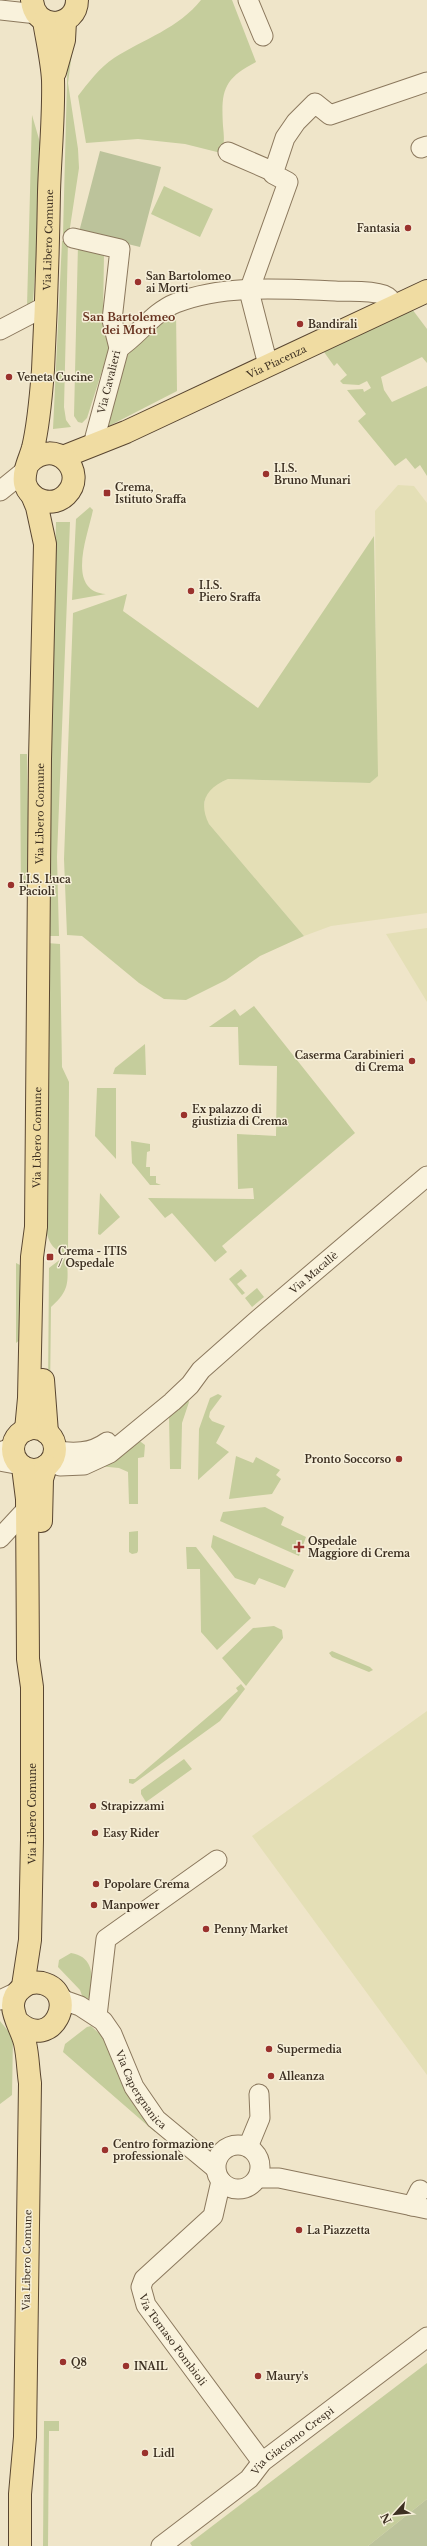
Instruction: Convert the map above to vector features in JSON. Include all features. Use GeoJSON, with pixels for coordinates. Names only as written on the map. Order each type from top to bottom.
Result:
{"type":"FeatureCollection","features":[{"type":"Feature","properties":{"kind":"main road","name":"Via Libero Comune"},"geometry":{"type":"LineString","coordinates":[[38,12],[54,23],[76,8]]}},
{"type":"Feature","properties":{"kind":"main road","name":"Via Libero Comune"},"geometry":{"type":"LineString","coordinates":[[20,2546],[20,2494],[25,2437],[30,2083],[27,2051],[12,2004],[30,1940],[32,1687],[28,1659],[26,1510],[32,1257],[36,1227],[40,767],[45,544],[37,508],[25,483],[27,466],[41,399],[46,306],[53,79],[64,40],[76,8]]}},
{"type":"Feature","properties":{"kind":"main road","name":"Via Libero Comune"},"geometry":{"type":"LineString","coordinates":[[38,12],[53,79]]}},
{"type":"Feature","properties":{"kind":"main road","name":"Via Piacenza"},"geometry":{"type":"LineString","coordinates":[[59,455],[126,432],[394,305],[427,291]]}},
{"type":"Feature","properties":{"kind":"main road","name":"Via Libero Comune"},"geometry":{"type":"LineString","coordinates":[[41,399],[48,439],[72,470],[73,478],[69,492],[58,500],[45,544]]}},
{"type":"Feature","properties":{"kind":"main road","name":"Via Piacenza"},"geometry":{"type":"LineString","coordinates":[[73,478],[86,461],[126,432]]}},
{"type":"Feature","properties":{"kind":"main road"},"geometry":{"type":"LineString","coordinates":[[27,466],[39,455],[59,455]]}},
{"type":"Feature","properties":{"kind":"main road"},"geometry":{"type":"LineString","coordinates":[[32,495],[45,502],[58,500]]}},
{"type":"Feature","properties":{"kind":"main road","name":"Via Libero Comune"},"geometry":{"type":"LineString","coordinates":[[28,1453],[41,1499],[40,1659],[32,1687]]}},
{"type":"Feature","properties":{"kind":"main road","name":"Via Libero Comune"},"geometry":{"type":"LineString","coordinates":[[30,1940],[60,2010],[37,2053],[30,2083]]}},
{"type":"Feature","properties":{"kind":"main road"},"geometry":{"type":"LineString","coordinates":[[50,2027],[31,2031],[12,2004],[38,1982],[52,1990]]}},
{"type":"Feature","properties":{"kind":"main road","name":"Via Libero Comune"},"geometry":{"type":"LineString","coordinates":[[25,2437],[30,2493],[30,2546]]}},
{"type":"Feature","properties":{"kind":"street"},"geometry":{"type":"LineString","coordinates":[[0,4],[6,0]]}},
{"type":"Feature","properties":{"kind":"street"},"geometry":{"type":"LineString","coordinates":[[248,0],[263,36]]}},
{"type":"Feature","properties":{"kind":"street"},"geometry":{"type":"LineString","coordinates":[[0,10],[38,12]]}},
{"type":"Feature","properties":{"kind":"street"},"geometry":{"type":"LineString","coordinates":[[274,172],[285,138],[296,122],[315,102],[330,115],[427,82]]}},
{"type":"Feature","properties":{"kind":"street"},"geometry":{"type":"LineString","coordinates":[[228,152],[274,172],[274,174],[288,182],[249,291],[268,365]]}},
{"type":"Feature","properties":{"kind":"street","name":"Via Cavalieri"},"geometry":{"type":"LineString","coordinates":[[73,238],[120,249],[112,320],[119,348],[95,437],[97,443]]}},
{"type":"Feature","properties":{"kind":"street"},"geometry":{"type":"LineString","coordinates":[[119,348],[129,341],[151,319],[174,303],[200,296],[249,291],[364,292],[385,295],[394,305]]}},
{"type":"Feature","properties":{"kind":"street"},"geometry":{"type":"LineString","coordinates":[[0,330],[46,306]]}},
{"type":"Feature","properties":{"kind":"street"},"geometry":{"type":"LineString","coordinates":[[0,491],[27,466]]}},
{"type":"Feature","properties":{"kind":"street"},"geometry":{"type":"LineString","coordinates":[[0,499],[20,494],[32,495]]}},
{"type":"Feature","properties":{"kind":"street","name":"Via Macallè"},"geometry":{"type":"LineString","coordinates":[[28,1453],[60,1466],[84,1466],[110,1453],[172,1402],[190,1385],[201,1370],[427,1176]]}},
{"type":"Feature","properties":{"kind":"street"},"geometry":{"type":"LineString","coordinates":[[0,1538],[26,1510]]}},
{"type":"Feature","properties":{"kind":"street"},"geometry":{"type":"LineString","coordinates":[[50,2027],[67,2019],[96,2016],[106,1939],[217,1860]]}},
{"type":"Feature","properties":{"kind":"street","name":"Via Capergnanica"},"geometry":{"type":"LineString","coordinates":[[52,1990],[96,2016],[108,2028],[134,2087],[156,2119],[218,2169],[226,2186],[240,2189],[253,2184],[259,2174]]}},
{"type":"Feature","properties":{"kind":"street"},"geometry":{"type":"LineString","coordinates":[[248,2147],[260,2118],[259,2094]]}},
{"type":"Feature","properties":{"kind":"street"},"geometry":{"type":"LineString","coordinates":[[218,2169],[231,2145],[248,2147],[258,2156],[259,2174],[420,2202]]}},
{"type":"Feature","properties":{"kind":"street","name":"Via Tomaso Pombioli"},"geometry":{"type":"LineString","coordinates":[[218,2169],[213,2216],[144,2279],[141,2288],[146,2305],[262,2462]]}},
{"type":"Feature","properties":{"kind":"street","name":"Via Giacomo Crespi"},"geometry":{"type":"LineString","coordinates":[[161,2546],[249,2478],[262,2462],[427,2337]]}},
{"type":"Feature","properties":{"kind":"shaded area"},"geometry":{"type":"Polygon","coordinates":[[[398,485],[414,486],[427,503],[427,913],[331,926],[304,936],[209,824],[203,812],[206,794],[215,785],[228,779],[370,783],[377,776],[375,511],[398,485]]]}},
{"type":"Feature","properties":{"kind":"shaded area"},"geometry":{"type":"Polygon","coordinates":[[[427,928],[427,1002],[386,934],[427,928]]]}},
{"type":"Feature","properties":{"kind":"shaded area"},"geometry":{"type":"Polygon","coordinates":[[[427,1711],[427,2075],[252,1836],[427,1711]]]}},
{"type":"Feature","properties":{"kind":"green space"},"geometry":{"type":"Polygon","coordinates":[[[201,0],[232,0],[256,62],[237,74],[226,87],[222,114],[224,140],[221,153],[185,144],[138,139],[86,143],[78,96],[86,86],[99,71],[114,58],[172,26],[192,10],[201,0]]]}},
{"type":"Feature","properties":{"kind":"green space"},"geometry":{"type":"Polygon","coordinates":[[[68,44],[73,45],[68,83],[78,149],[79,168],[69,234],[63,234],[68,44]]]}},
{"type":"Feature","properties":{"kind":"green space"},"geometry":{"type":"Polygon","coordinates":[[[32,115],[41,146],[40,203],[33,302],[27,307],[32,115]]]}},
{"type":"Feature","properties":{"kind":"green space"},"geometry":{"type":"Polygon","coordinates":[[[100,151],[161,167],[140,247],[79,232],[100,151]]]}},
{"type":"Feature","properties":{"kind":"green space"},"geometry":{"type":"Polygon","coordinates":[[[164,186],[213,209],[200,237],[151,214],[164,186]]]}},
{"type":"Feature","properties":{"kind":"green space"},"geometry":{"type":"Polygon","coordinates":[[[62,241],[68,241],[64,407],[66,420],[71,427],[53,429],[62,241]]]}},
{"type":"Feature","properties":{"kind":"green space"},"geometry":{"type":"Polygon","coordinates":[[[78,244],[104,254],[103,317],[109,349],[87,418],[82,423],[78,422],[74,416],[78,244]]]}},
{"type":"Feature","properties":{"kind":"green space"},"geometry":{"type":"Polygon","coordinates":[[[412,309],[427,329],[427,363],[422,357],[381,377],[384,390],[392,402],[427,386],[427,476],[420,465],[415,469],[406,458],[395,466],[358,421],[366,414],[347,390],[363,389],[364,392],[371,388],[367,381],[359,385],[343,384],[340,381],[347,375],[337,363],[334,366],[324,352],[412,309]]]}},
{"type":"Feature","properties":{"kind":"green space"},"geometry":{"type":"Polygon","coordinates":[[[176,311],[177,391],[107,427],[105,425],[130,347],[176,311]]]}},
{"type":"Feature","properties":{"kind":"green space"},"geometry":{"type":"Polygon","coordinates":[[[90,507],[93,510],[84,547],[82,560],[83,573],[86,583],[93,591],[106,594],[72,600],[76,519],[90,507]]]}},
{"type":"Feature","properties":{"kind":"green space"},"geometry":{"type":"Polygon","coordinates":[[[56,522],[70,522],[57,857],[59,936],[47,936],[56,522]]]}},
{"type":"Feature","properties":{"kind":"green space"},"geometry":{"type":"Polygon","coordinates":[[[374,536],[378,776],[370,783],[228,779],[209,791],[204,802],[204,809],[209,824],[304,936],[260,956],[226,980],[186,1000],[164,999],[139,983],[82,936],[67,935],[64,859],[73,613],[127,594],[123,611],[258,708],[374,536]]]}},
{"type":"Feature","properties":{"kind":"green space"},"geometry":{"type":"Polygon","coordinates":[[[20,754],[27,754],[29,881],[21,896],[20,754]]]}},
{"type":"Feature","properties":{"kind":"green space"},"geometry":{"type":"Polygon","coordinates":[[[47,943],[60,944],[62,1067],[69,1082],[68,1253],[55,1249],[51,1244],[48,1238],[44,1212],[47,943]]]}},
{"type":"Feature","properties":{"kind":"green space"},"geometry":{"type":"Polygon","coordinates":[[[254,1006],[355,1133],[222,1246],[227,1252],[215,1262],[172,1213],[165,1218],[148,1198],[254,1199],[253,1188],[238,1189],[237,1134],[276,1136],[277,1066],[239,1065],[238,1027],[209,1027],[235,1009],[240,1016],[254,1006]]]}},
{"type":"Feature","properties":{"kind":"green space"},"geometry":{"type":"Polygon","coordinates":[[[145,1044],[146,1075],[113,1074],[115,1068],[145,1044]]]}},
{"type":"Feature","properties":{"kind":"green space"},"geometry":{"type":"Polygon","coordinates":[[[97,1088],[116,1088],[116,1159],[95,1136],[97,1088]]]}},
{"type":"Feature","properties":{"kind":"green space"},"geometry":{"type":"Polygon","coordinates":[[[131,1141],[150,1144],[150,1151],[147,1152],[146,1167],[150,1167],[150,1176],[156,1176],[156,1183],[161,1185],[150,1185],[132,1163],[131,1141]]]}},
{"type":"Feature","properties":{"kind":"green space"},"geometry":{"type":"Polygon","coordinates":[[[100,1193],[120,1217],[100,1235],[98,1234],[100,1193]]]}},
{"type":"Feature","properties":{"kind":"green space"},"geometry":{"type":"Polygon","coordinates":[[[62,1258],[67,1259],[68,1274],[65,1290],[62,1296],[51,1307],[50,1393],[48,1393],[49,1268],[62,1258]]]}},
{"type":"Feature","properties":{"kind":"green space"},"geometry":{"type":"Polygon","coordinates":[[[16,1263],[22,1266],[21,1339],[16,1343],[16,1263]]]}},
{"type":"Feature","properties":{"kind":"green space"},"geometry":{"type":"Polygon","coordinates":[[[241,1269],[247,1276],[237,1284],[245,1293],[242,1295],[229,1279],[241,1269]]]}},
{"type":"Feature","properties":{"kind":"green space"},"geometry":{"type":"Polygon","coordinates":[[[257,1288],[264,1297],[252,1307],[245,1298],[257,1288]]]}},
{"type":"Feature","properties":{"kind":"green space"},"geometry":{"type":"Polygon","coordinates":[[[218,1394],[222,1396],[210,1412],[209,1417],[212,1421],[225,1426],[216,1443],[229,1452],[198,1480],[199,1429],[210,1398],[218,1394]]]}},
{"type":"Feature","properties":{"kind":"green space"},"geometry":{"type":"Polygon","coordinates":[[[188,1400],[189,1402],[182,1423],[181,1469],[170,1469],[169,1416],[188,1400]]]}},
{"type":"Feature","properties":{"kind":"green space"},"geometry":{"type":"Polygon","coordinates":[[[137,1439],[145,1445],[144,1457],[138,1458],[138,1504],[129,1504],[128,1472],[119,1468],[98,1466],[137,1439]]]}},
{"type":"Feature","properties":{"kind":"green space"},"geometry":{"type":"Polygon","coordinates":[[[236,1456],[253,1463],[256,1457],[280,1470],[276,1475],[281,1479],[272,1494],[229,1499],[236,1456]]]}},
{"type":"Feature","properties":{"kind":"green space"},"geometry":{"type":"Polygon","coordinates":[[[265,1507],[284,1517],[281,1525],[306,1537],[299,1556],[220,1521],[223,1512],[265,1507]]]}},
{"type":"Feature","properties":{"kind":"green space"},"geometry":{"type":"Polygon","coordinates":[[[138,1531],[138,1551],[137,1553],[132,1554],[129,1552],[129,1532],[138,1531]]]}},
{"type":"Feature","properties":{"kind":"green space"},"geometry":{"type":"Polygon","coordinates":[[[213,1535],[294,1570],[285,1588],[259,1578],[255,1585],[235,1578],[211,1547],[213,1535]]]}},
{"type":"Feature","properties":{"kind":"green space"},"geometry":{"type":"Polygon","coordinates":[[[186,1547],[196,1547],[251,1618],[217,1650],[201,1632],[200,1569],[187,1569],[186,1547]]]}},
{"type":"Feature","properties":{"kind":"green space"},"geometry":{"type":"Polygon","coordinates":[[[274,1626],[282,1630],[283,1638],[246,1686],[222,1658],[253,1628],[274,1626]]]}},
{"type":"Feature","properties":{"kind":"green space"},"geometry":{"type":"Polygon","coordinates":[[[332,1651],[370,1667],[373,1670],[369,1672],[332,1657],[329,1653],[332,1651]]]}},
{"type":"Feature","properties":{"kind":"green space"},"geometry":{"type":"Polygon","coordinates":[[[241,1684],[245,1689],[220,1721],[133,1784],[129,1783],[129,1779],[135,1779],[238,1691],[236,1688],[241,1684]]]}},
{"type":"Feature","properties":{"kind":"green space"},"geometry":{"type":"Polygon","coordinates":[[[184,1759],[192,1769],[146,1802],[141,1794],[141,1790],[184,1759]]]}},
{"type":"Feature","properties":{"kind":"green space"},"geometry":{"type":"Polygon","coordinates":[[[71,1953],[84,1958],[90,1968],[92,1994],[87,2000],[84,2001],[80,1990],[58,1967],[59,1960],[71,1953]]]}},
{"type":"Feature","properties":{"kind":"green space"},"geometry":{"type":"Polygon","coordinates":[[[0,2021],[13,2037],[12,2095],[0,2104],[0,2021]]]}},
{"type":"Feature","properties":{"kind":"green space"},"geometry":{"type":"Polygon","coordinates":[[[91,2026],[104,2038],[125,2089],[156,2130],[155,2132],[63,2052],[65,2044],[87,2027],[91,2026]]]}},
{"type":"Feature","properties":{"kind":"green space"},"geometry":{"type":"Polygon","coordinates":[[[427,2363],[427,2499],[368,2546],[192,2546],[190,2543],[427,2363]]]}},
{"type":"Feature","properties":{"kind":"green space"},"geometry":{"type":"Polygon","coordinates":[[[44,2421],[59,2421],[59,2431],[49,2431],[48,2546],[43,2546],[44,2421]]]}},
{"type":"Feature","properties":{"kind":"green space"},"geometry":{"type":"Polygon","coordinates":[[[427,2499],[427,2546],[368,2546],[427,2499]]]}},
{"type":"Feature","properties":{"kind":"place","name":"Fantasia"},"geometry":{"type":"Point","coordinates":[408,228]}},
{"type":"Feature","properties":{"kind":"place","name":"San Bartolomeo ai Morti"},"geometry":{"type":"Point","coordinates":[138,282]}},
{"type":"Feature","properties":{"kind":"place","name":"Bandirali"},"geometry":{"type":"Point","coordinates":[300,324]}},
{"type":"Feature","properties":{"kind":"place","name":"Veneta Cucine"},"geometry":{"type":"Point","coordinates":[9,377]}},
{"type":"Feature","properties":{"kind":"place","name":"I.I.S. Bruno Munari"},"geometry":{"type":"Point","coordinates":[266,474]}},
{"type":"Feature","properties":{"kind":"place","name":"Crema, Istituto Sraffa"},"geometry":{"type":"Point","coordinates":[107,493]}},
{"type":"Feature","properties":{"kind":"place","name":"I.I.S. Piero Sraffa"},"geometry":{"type":"Point","coordinates":[191,591]}},
{"type":"Feature","properties":{"kind":"place","name":"I.I.S. Luca Pacioli"},"geometry":{"type":"Point","coordinates":[11,885]}},
{"type":"Feature","properties":{"kind":"place","name":"Caserma Carabinieri di Crema"},"geometry":{"type":"Point","coordinates":[412,1061]}},
{"type":"Feature","properties":{"kind":"place","name":"Ex palazzo di giustizia di Crema"},"geometry":{"type":"Point","coordinates":[184,1115]}},
{"type":"Feature","properties":{"kind":"place","name":"Crema - ITIS / Ospedale"},"geometry":{"type":"Point","coordinates":[50,1257]}},
{"type":"Feature","properties":{"kind":"place","name":"Pronto Soccorso"},"geometry":{"type":"Point","coordinates":[399,1459]}},
{"type":"Feature","properties":{"kind":"place","name":"Ospedale Maggiore di Crema"},"geometry":{"type":"Point","coordinates":[299,1547]}},
{"type":"Feature","properties":{"kind":"place","name":"Strapizzami"},"geometry":{"type":"Point","coordinates":[93,1806]}},
{"type":"Feature","properties":{"kind":"place","name":"Easy Rider"},"geometry":{"type":"Point","coordinates":[95,1833]}},
{"type":"Feature","properties":{"kind":"place","name":"Popolare Crema"},"geometry":{"type":"Point","coordinates":[96,1884]}},
{"type":"Feature","properties":{"kind":"place","name":"Manpower"},"geometry":{"type":"Point","coordinates":[94,1905]}},
{"type":"Feature","properties":{"kind":"place","name":"Penny Market"},"geometry":{"type":"Point","coordinates":[206,1929]}},
{"type":"Feature","properties":{"kind":"place","name":"Supermedia"},"geometry":{"type":"Point","coordinates":[269,2049]}},
{"type":"Feature","properties":{"kind":"place","name":"Alleanza"},"geometry":{"type":"Point","coordinates":[271,2076]}},
{"type":"Feature","properties":{"kind":"place","name":"Centro formazione professionale"},"geometry":{"type":"Point","coordinates":[105,2150]}},
{"type":"Feature","properties":{"kind":"place","name":"La Piazzetta"},"geometry":{"type":"Point","coordinates":[299,2230]}},
{"type":"Feature","properties":{"kind":"place","name":"Q8"},"geometry":{"type":"Point","coordinates":[63,2362]}},
{"type":"Feature","properties":{"kind":"place","name":"INAIL"},"geometry":{"type":"Point","coordinates":[126,2366]}},
{"type":"Feature","properties":{"kind":"place","name":"Maury's"},"geometry":{"type":"Point","coordinates":[258,2376]}},
{"type":"Feature","properties":{"kind":"place","name":"Lidl"},"geometry":{"type":"Point","coordinates":[145,2453]}},
{"type":"Feature","properties":{"kind":"district","name":"San Bartolemeo dei Morti"},"geometry":{"type":"Point","coordinates":[129,323]}}]}
